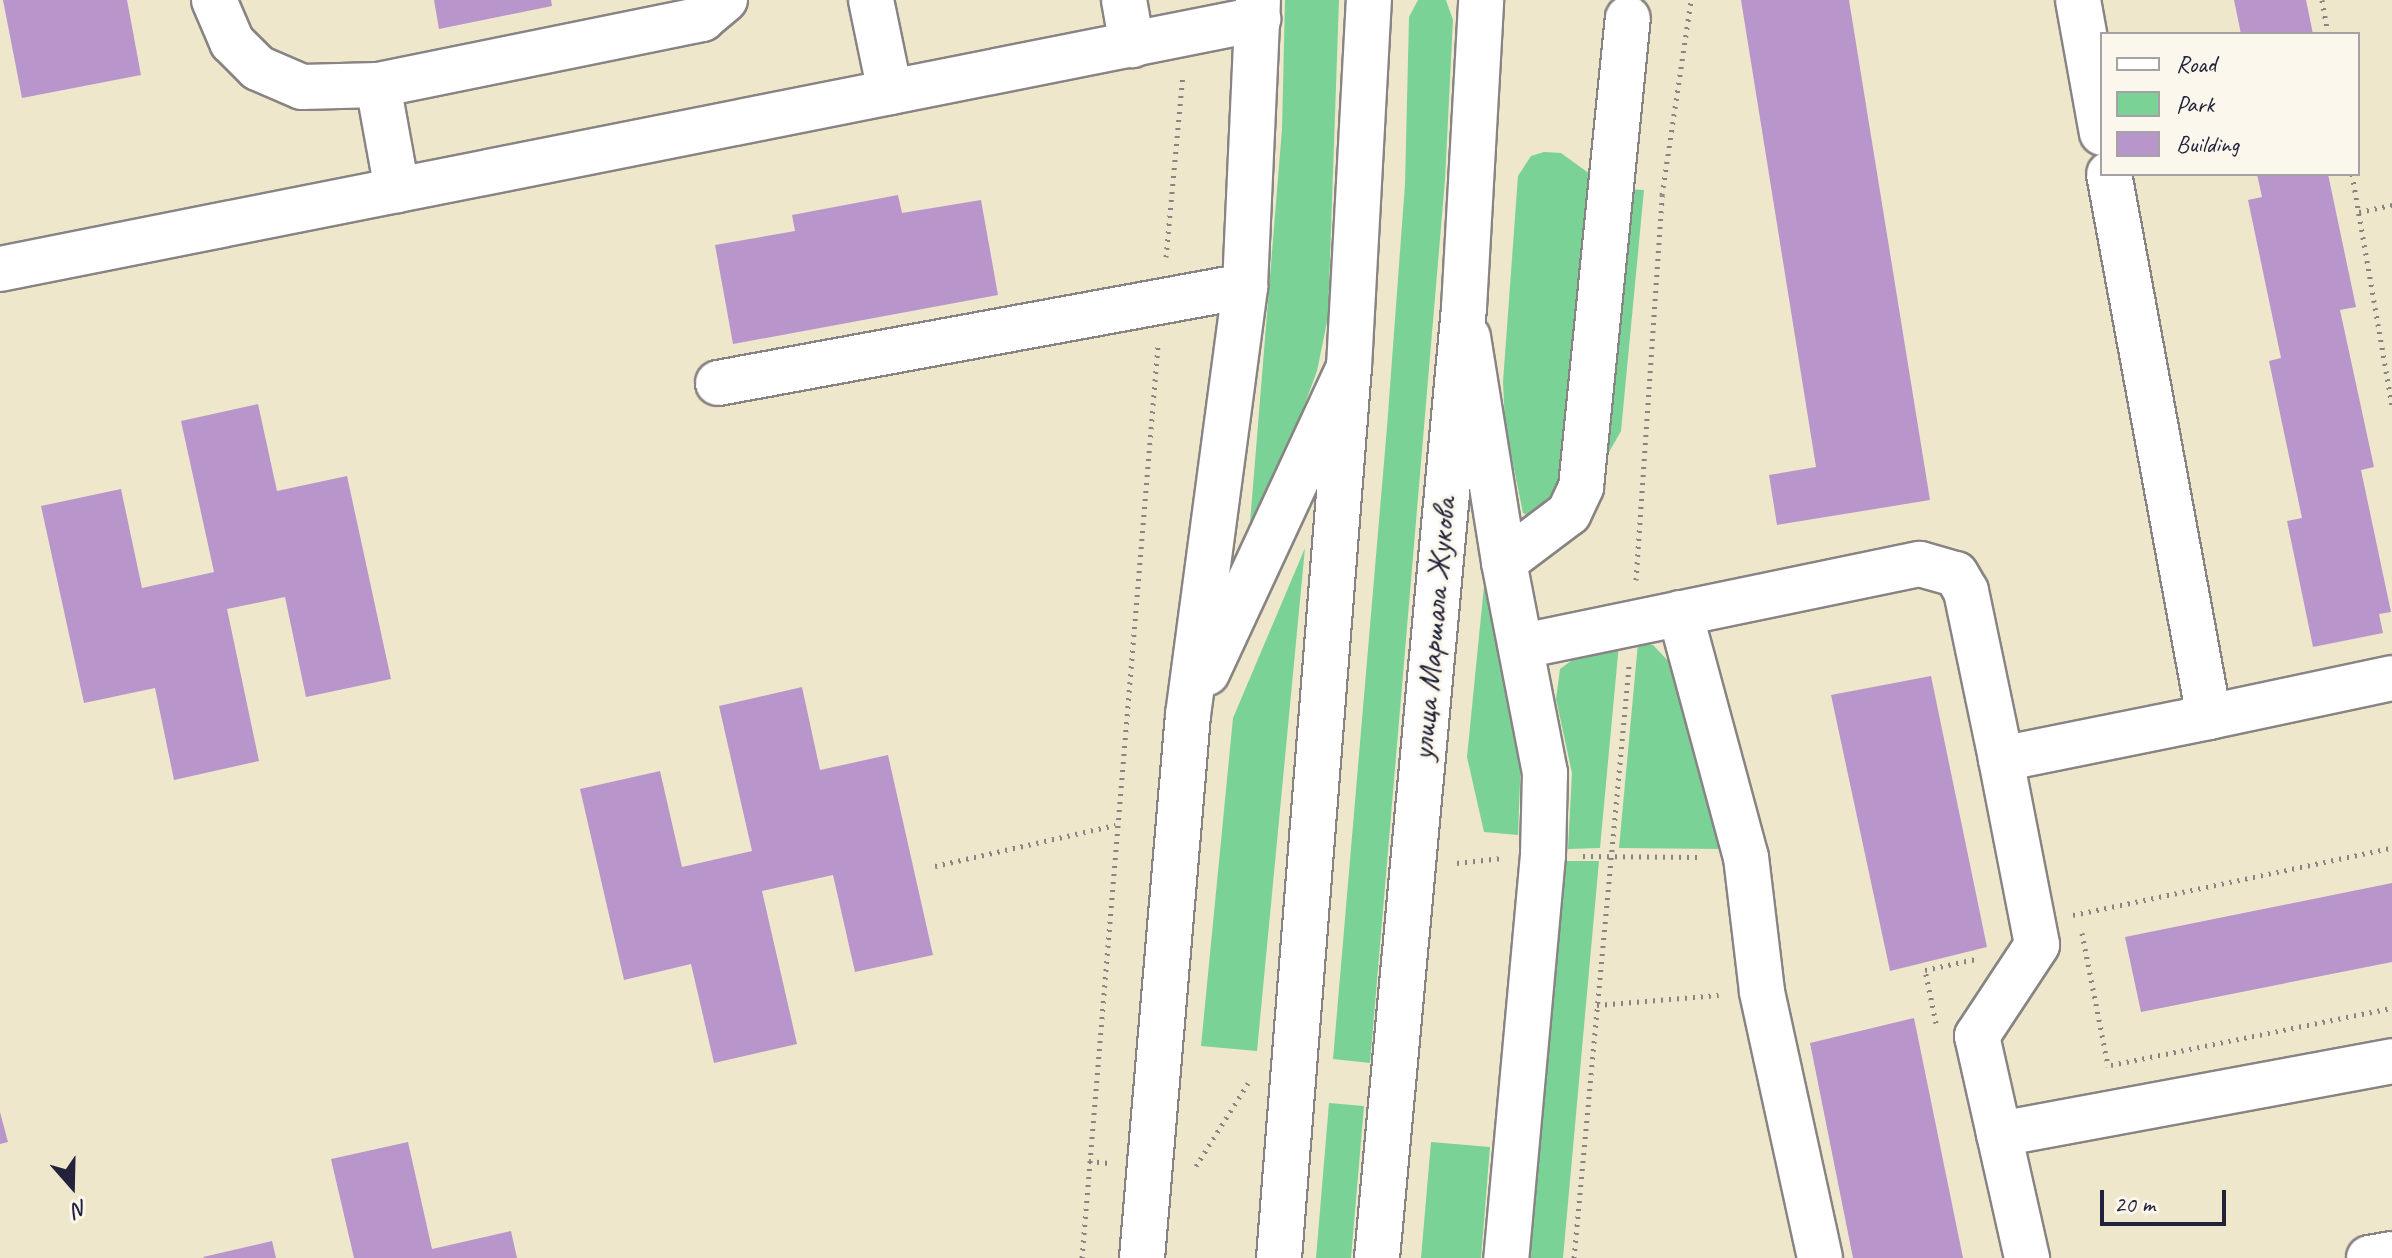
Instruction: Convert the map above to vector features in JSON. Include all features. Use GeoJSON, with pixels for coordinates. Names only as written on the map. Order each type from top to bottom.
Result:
{"type":"FeatureCollection","features":[{"type":"Feature","properties":{"kind":"main road"},"geometry":{"type":"LineString","coordinates":[[214,0],[232,42],[258,68],[302,87],[378,85],[702,19],[725,0]]}},
{"type":"Feature","properties":{"kind":"main road"},"geometry":{"type":"LineString","coordinates":[[871,0],[890,92]]}},
{"type":"Feature","properties":{"kind":"main road"},"geometry":{"type":"LineString","coordinates":[[1124,0],[1132,45]]}},
{"type":"Feature","properties":{"kind":"main road"},"geometry":{"type":"LineString","coordinates":[[1279,1258],[1349,367],[1369,0]]}},
{"type":"Feature","properties":{"kind":"main road","name":"улица Маршала Жукова"},"geometry":{"type":"LineString","coordinates":[[1377,1258],[1464,308],[1481,0]]}},
{"type":"Feature","properties":{"kind":"main road"},"geometry":{"type":"LineString","coordinates":[[2078,0],[2100,122]]}},
{"type":"Feature","properties":{"kind":"main road"},"geometry":{"type":"LineString","coordinates":[[0,269],[1181,35],[1258,10],[1245,286],[1188,715],[1142,1258]]}},
{"type":"Feature","properties":{"kind":"main road"},"geometry":{"type":"LineString","coordinates":[[1504,562],[1569,513],[1581,487],[1628,18]]}},
{"type":"Feature","properties":{"kind":"main road"},"geometry":{"type":"LineString","coordinates":[[378,85],[397,190]]}},
{"type":"Feature","properties":{"kind":"main road"},"geometry":{"type":"LineString","coordinates":[[2109,176],[2209,717]]}},
{"type":"Feature","properties":{"kind":"main road"},"geometry":{"type":"LineString","coordinates":[[718,383],[1245,286]]}},
{"type":"Feature","properties":{"kind":"main road"},"geometry":{"type":"LineString","coordinates":[[1464,308],[1504,562],[1523,646],[1545,773],[1543,855],[1506,1258]]}},
{"type":"Feature","properties":{"kind":"main road"},"geometry":{"type":"LineString","coordinates":[[1188,715],[1349,367]]}},
{"type":"Feature","properties":{"kind":"main road"},"geometry":{"type":"LineString","coordinates":[[1523,646],[1920,564],[1956,574],[1966,591],[2037,945],[1977,1036],[2027,1258]]}},
{"type":"Feature","properties":{"kind":"main road"},"geometry":{"type":"LineString","coordinates":[[1680,613],[1746,857],[1762,992],[1820,1258]]}},
{"type":"Feature","properties":{"kind":"main road"},"geometry":{"type":"LineString","coordinates":[[2001,759],[2392,678]]}},
{"type":"Feature","properties":{"kind":"main road"},"geometry":{"type":"LineString","coordinates":[[1999,1134],[2392,1061]]}},
{"type":"Feature","properties":{"kind":"main road"},"geometry":{"type":"LineString","coordinates":[[2369,1258],[2392,1254]]}},
{"type":"Feature","properties":{"kind":"path"},"geometry":{"type":"LineString","coordinates":[[2322,0],[2328,32]]}},
{"type":"Feature","properties":{"kind":"path"},"geometry":{"type":"LineString","coordinates":[[1082,1258],[1115,825],[1183,79],[1181,35]]}},
{"type":"Feature","properties":{"kind":"path"},"geometry":{"type":"LineString","coordinates":[[2352,176],[2392,405]]}},
{"type":"Feature","properties":{"kind":"path"},"geometry":{"type":"LineString","coordinates":[[2359,212],[2392,205]]}},
{"type":"Feature","properties":{"kind":"path"},"geometry":{"type":"LineString","coordinates":[[935,866],[1115,825]]}},
{"type":"Feature","properties":{"kind":"path"},"geometry":{"type":"LineString","coordinates":[[2033,923],[2392,848]]}},
{"type":"Feature","properties":{"kind":"path"},"geometry":{"type":"LineString","coordinates":[[1455,877],[1457,862],[1543,855],[1746,857]]}},
{"type":"Feature","properties":{"kind":"path"},"geometry":{"type":"LineString","coordinates":[[1597,1005],[1762,992]]}},
{"type":"Feature","properties":{"kind":"path"},"geometry":{"type":"LineString","coordinates":[[2093,1069],[2392,1008]]}},
{"type":"Feature","properties":{"kind":"green space"},"geometry":{"type":"Polygon","coordinates":[[[1285,0],[1339,0],[1328,317],[1317,371],[1247,560],[1282,129],[1285,0]]]}},
{"type":"Feature","properties":{"kind":"green space"},"geometry":{"type":"Polygon","coordinates":[[[1418,0],[1446,0],[1453,20],[1445,180],[1370,1063],[1333,1059],[1405,184],[1409,17],[1418,0]]]}},
{"type":"Feature","properties":{"kind":"green space"},"geometry":{"type":"Polygon","coordinates":[[[1544,152],[1561,153],[1590,174],[1566,489],[1531,517],[1523,513],[1505,424],[1503,382],[1518,176],[1531,156],[1544,152]]]}},
{"type":"Feature","properties":{"kind":"green space"},"geometry":{"type":"Polygon","coordinates":[[[1622,189],[1644,190],[1621,431],[1608,454],[1597,458],[1622,189]]]}},
{"type":"Feature","properties":{"kind":"green space"},"geometry":{"type":"Polygon","coordinates":[[[1305,548],[1257,1051],[1201,1046],[1233,718],[1305,548]]]}},
{"type":"Feature","properties":{"kind":"green space"},"geometry":{"type":"Polygon","coordinates":[[[1485,576],[1521,755],[1518,835],[1484,832],[1467,757],[1485,576]]]}},
{"type":"Feature","properties":{"kind":"green space"},"geometry":{"type":"Polygon","coordinates":[[[1638,643],[1653,645],[1672,665],[1720,849],[1619,848],[1638,643]]]}},
{"type":"Feature","properties":{"kind":"green space"},"geometry":{"type":"Polygon","coordinates":[[[1619,644],[1600,848],[1568,849],[1572,773],[1556,699],[1560,669],[1582,653],[1619,644]]]}},
{"type":"Feature","properties":{"kind":"green space"},"geometry":{"type":"Polygon","coordinates":[[[1564,861],[1599,861],[1563,1258],[1530,1258],[1564,861]]]}},
{"type":"Feature","properties":{"kind":"green space"},"geometry":{"type":"Polygon","coordinates":[[[1329,1103],[1364,1106],[1351,1258],[1316,1258],[1329,1103]]]}},
{"type":"Feature","properties":{"kind":"green space"},"geometry":{"type":"Polygon","coordinates":[[[1431,1142],[1490,1147],[1481,1258],[1421,1258],[1431,1142]]]}},
{"type":"Feature","properties":{"kind":"building"},"geometry":{"type":"Polygon","coordinates":[[[3,0],[127,0],[141,75],[22,98],[3,0]]]}},
{"type":"Feature","properties":{"kind":"building"},"geometry":{"type":"Polygon","coordinates":[[[434,0],[551,0],[552,6],[439,29],[434,0]]]}},
{"type":"Feature","properties":{"kind":"building"},"geometry":{"type":"Polygon","coordinates":[[[1741,0],[1849,0],[1930,500],[1777,525],[1769,475],[1816,467],[1741,0]]]}},
{"type":"Feature","properties":{"kind":"building"},"geometry":{"type":"Polygon","coordinates":[[[2234,0],[2306,0],[2313,32],[2241,32],[2234,0]]]}},
{"type":"Feature","properties":{"kind":"building"},"geometry":{"type":"Polygon","coordinates":[[[2257,176],[2328,176],[2356,307],[2340,310],[2374,467],[2361,470],[2391,612],[2379,614],[2383,633],[2313,647],[2287,521],[2302,518],[2269,361],[2281,358],[2248,200],[2262,197],[2257,176]]]}},
{"type":"Feature","properties":{"kind":"building"},"geometry":{"type":"Polygon","coordinates":[[[898,195],[902,213],[981,200],[998,295],[733,344],[715,245],[795,231],[792,215],[898,195]]]}},
{"type":"Feature","properties":{"kind":"building"},"geometry":{"type":"Polygon","coordinates":[[[258,404],[277,491],[347,476],[391,679],[306,697],[285,597],[227,609],[259,761],[174,780],[155,688],[84,703],[41,506],[121,489],[142,588],[214,572],[181,421],[258,404]]]}},
{"type":"Feature","properties":{"kind":"building"},"geometry":{"type":"Polygon","coordinates":[[[1931,676],[1987,947],[1890,971],[1831,695],[1931,676]]]}},
{"type":"Feature","properties":{"kind":"building"},"geometry":{"type":"Polygon","coordinates":[[[802,687],[820,770],[888,755],[933,955],[855,972],[833,875],[762,891],[797,1044],[714,1063],[691,964],[624,980],[580,789],[660,771],[682,867],[752,851],[719,706],[802,687]]]}},
{"type":"Feature","properties":{"kind":"building"},"geometry":{"type":"Polygon","coordinates":[[[2392,883],[2392,962],[2141,1012],[2125,937],[2392,883]]]}},
{"type":"Feature","properties":{"kind":"building"},"geometry":{"type":"Polygon","coordinates":[[[1914,1018],[1963,1258],[1853,1258],[1810,1043],[1914,1018]]]}},
{"type":"Feature","properties":{"kind":"building"},"geometry":{"type":"Polygon","coordinates":[[[0,1112],[8,1142],[0,1144],[0,1112]]]}},
{"type":"Feature","properties":{"kind":"building"},"geometry":{"type":"Polygon","coordinates":[[[408,1142],[432,1249],[511,1231],[517,1258],[354,1258],[331,1159],[408,1142]]]}},
{"type":"Feature","properties":{"kind":"building"},"geometry":{"type":"Polygon","coordinates":[[[272,1241],[276,1258],[203,1257],[272,1241]]]}}]}
